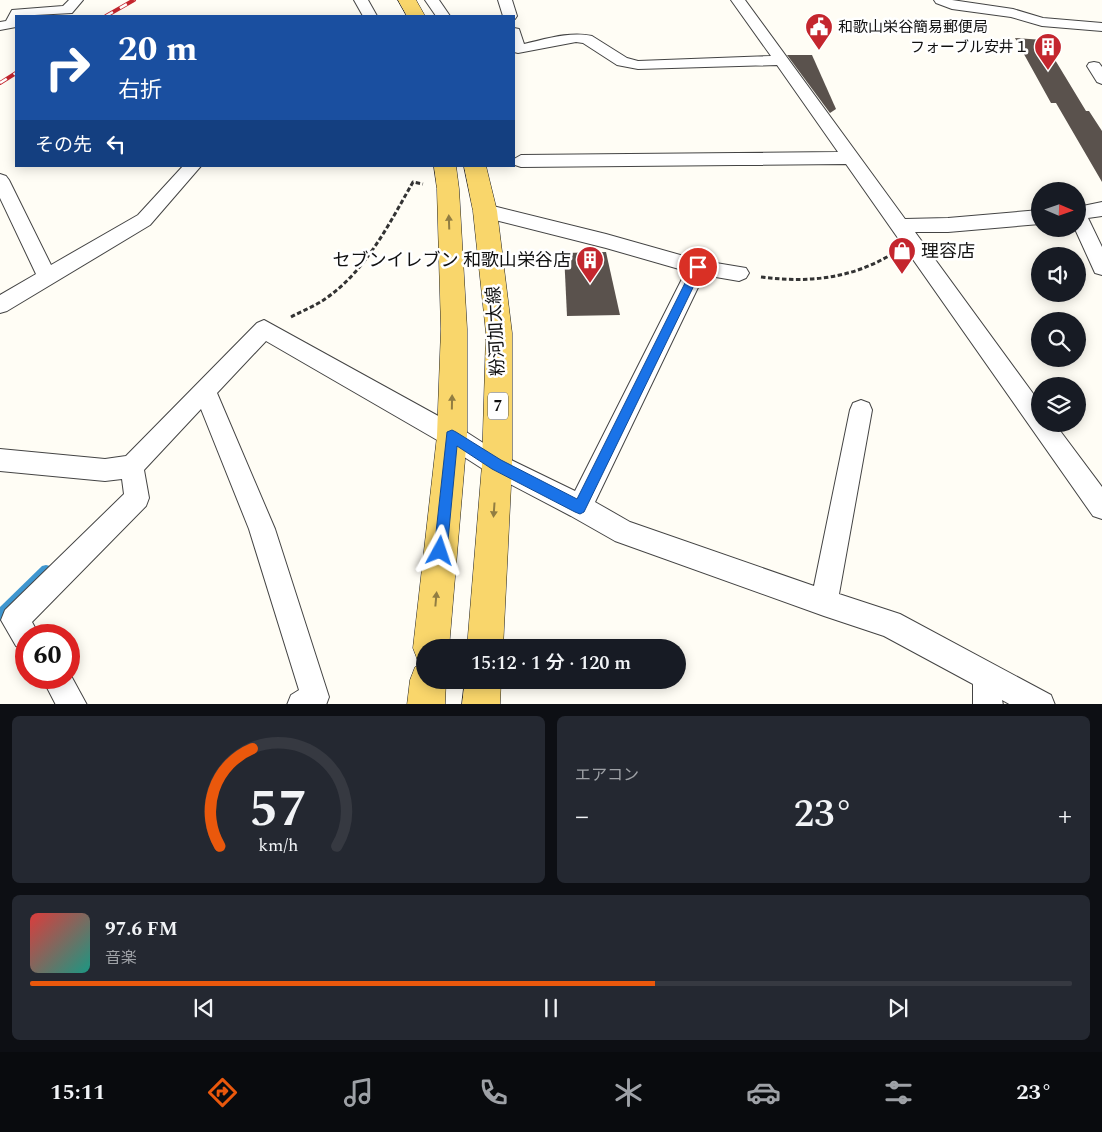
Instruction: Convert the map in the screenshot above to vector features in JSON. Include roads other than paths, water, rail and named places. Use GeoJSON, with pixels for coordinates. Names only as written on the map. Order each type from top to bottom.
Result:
{"type":"FeatureCollection","features":[{"type":"Feature","properties":{"kind":"main road","name":"粉河加太線"},"geometry":{"type":"LineString","coordinates":[[475,167],[486,211],[499,333],[496,465],[486,639]]}},
{"type":"Feature","properties":{"kind":"main road"},"geometry":{"type":"LineString","coordinates":[[432,639],[452,436],[454,330],[446,178]]}},
{"type":"Feature","properties":{"kind":"main road"},"geometry":{"type":"LineString","coordinates":[[426,704],[427,689]]}},
{"type":"Feature","properties":{"kind":"main road"},"geometry":{"type":"LineString","coordinates":[[481,704],[482,689]]}},
{"type":"Feature","properties":{"kind":"street"},"geometry":{"type":"LineString","coordinates":[[0,26],[11,24],[19,6],[67,10],[76,0]]}},
{"type":"Feature","properties":{"kind":"street"},"geometry":{"type":"LineString","coordinates":[[361,0],[369,15]]}},
{"type":"Feature","properties":{"kind":"street"},"geometry":{"type":"LineString","coordinates":[[432,0],[441,15]]}},
{"type":"Feature","properties":{"kind":"street"},"geometry":{"type":"LineString","coordinates":[[505,0],[510,15]]}},
{"type":"Feature","properties":{"kind":"street"},"geometry":{"type":"LineString","coordinates":[[738,0],[1031,408]]}},
{"type":"Feature","properties":{"kind":"street"},"geometry":{"type":"LineString","coordinates":[[942,0],[952,5],[1013,13],[1042,22],[1102,27]]}},
{"type":"Feature","properties":{"kind":"street"},"geometry":{"type":"LineString","coordinates":[[515,36],[518,48],[576,38],[587,39],[622,62],[638,65],[781,60]]}},
{"type":"Feature","properties":{"kind":"street"},"geometry":{"type":"LineString","coordinates":[[521,161],[850,158]]}},
{"type":"Feature","properties":{"kind":"street"},"geometry":{"type":"LineString","coordinates":[[0,305],[144,220],[192,167]]}},
{"type":"Feature","properties":{"kind":"street"},"geometry":{"type":"LineString","coordinates":[[0,180],[47,276]]}},
{"type":"Feature","properties":{"kind":"street"},"geometry":{"type":"LineString","coordinates":[[1086,212],[1102,209]]}},
{"type":"Feature","properties":{"kind":"street"},"geometry":{"type":"LineString","coordinates":[[486,211],[606,241],[698,267],[738,274]]}},
{"type":"Feature","properties":{"kind":"street"},"geometry":{"type":"LineString","coordinates":[[904,233],[948,225],[1031,218]]}},
{"type":"Feature","properties":{"kind":"street"},"geometry":{"type":"LineString","coordinates":[[1086,232],[1102,268]]}},
{"type":"Feature","properties":{"kind":"street"},"geometry":{"type":"LineString","coordinates":[[580,507],[698,267]]}},
{"type":"Feature","properties":{"kind":"street"},"geometry":{"type":"LineString","coordinates":[[0,460],[105,470],[132,466],[264,329],[452,436],[496,465],[580,507],[624,532],[824,603],[890,624],[1040,704]]}},
{"type":"Feature","properties":{"kind":"street"},"geometry":{"type":"LineString","coordinates":[[205,391],[262,529],[312,688],[314,697],[301,704]]}},
{"type":"Feature","properties":{"kind":"street"},"geometry":{"type":"LineString","coordinates":[[824,603],[861,410]]}},
{"type":"Feature","properties":{"kind":"street"},"geometry":{"type":"LineString","coordinates":[[1048,432],[1102,507]]}},
{"type":"Feature","properties":{"kind":"street"},"geometry":{"type":"LineString","coordinates":[[18,624],[15,620],[137,498],[132,466]]}},
{"type":"Feature","properties":{"kind":"street"},"geometry":{"type":"LineString","coordinates":[[987,675],[988,704]]}},
{"type":"Feature","properties":{"kind":"street"},"geometry":{"type":"LineString","coordinates":[[63,689],[73,704]]}},
{"type":"Feature","properties":{"kind":"waterway"},"geometry":{"type":"LineString","coordinates":[[0,615],[46,570]]}},
{"type":"Feature","properties":{"kind":"railway"},"geometry":{"type":"LineString","coordinates":[[108,15],[134,0]]}},
{"type":"Feature","properties":{"kind":"railway"},"geometry":{"type":"LineString","coordinates":[[0,83],[15,74]]}},
{"type":"Feature","properties":{"kind":"place","name":"和歌山栄谷簡易郵便局"},"geometry":{"type":"Point","coordinates":[819,51]}},
{"type":"Feature","properties":{"kind":"place","name":"フォーブル安井１"},"geometry":{"type":"Point","coordinates":[1048,71]}},
{"type":"Feature","properties":{"kind":"place","name":"理容店"},"geometry":{"type":"Point","coordinates":[902,275]}},
{"type":"Feature","properties":{"kind":"place","name":"セブンイレブン 和歌山栄谷店"},"geometry":{"type":"Point","coordinates":[590,284]}}]}
